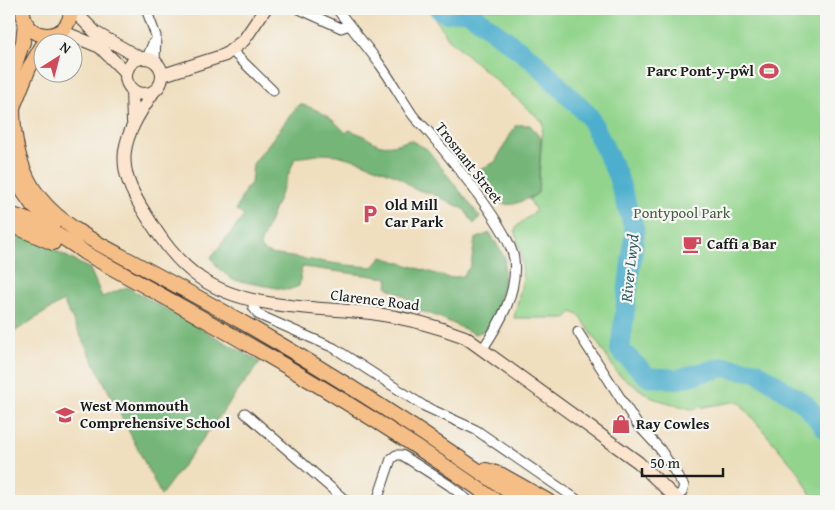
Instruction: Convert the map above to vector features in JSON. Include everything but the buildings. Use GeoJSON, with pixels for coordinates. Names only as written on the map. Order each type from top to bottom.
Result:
{"type":"FeatureCollection","features":[{"type":"Feature","properties":{"kind":"main road"},"geometry":{"type":"LineString","coordinates":[[58,32],[70,21],[72,9]]}},
{"type":"Feature","properties":{"kind":"main road"},"geometry":{"type":"LineString","coordinates":[[24,15],[35,32]]}},
{"type":"Feature","properties":{"kind":"main road"},"geometry":{"type":"LineString","coordinates":[[9,82],[23,42],[24,15]]}},
{"type":"Feature","properties":{"kind":"main road"},"geometry":{"type":"LineString","coordinates":[[32,64],[11,112],[16,144],[29,182],[41,200],[54,213],[89,238]]}},
{"type":"Feature","properties":{"kind":"main road"},"geometry":{"type":"LineString","coordinates":[[9,172],[28,200],[39,211],[61,226],[89,238],[287,348],[474,467],[522,501]]}},
{"type":"Feature","properties":{"kind":"main road"},"geometry":{"type":"LineString","coordinates":[[9,172],[9,182]]}},
{"type":"Feature","properties":{"kind":"main road"},"geometry":{"type":"LineString","coordinates":[[9,214],[35,224],[70,242],[85,253],[308,378],[496,501]]}},
{"type":"Feature","properties":{"kind":"main road"},"geometry":{"type":"LineString","coordinates":[[9,224],[67,249],[85,253]]}},
{"type":"Feature","properties":{"kind":"main road"},"geometry":{"type":"LineString","coordinates":[[474,467],[502,475],[548,501]]}},
{"type":"Feature","properties":{"kind":"street"},"geometry":{"type":"LineString","coordinates":[[72,9],[96,33],[153,63]]}},
{"type":"Feature","properties":{"kind":"street"},"geometry":{"type":"LineString","coordinates":[[82,44],[100,47],[126,73],[128,85],[132,89],[143,94],[154,91],[161,84],[153,63],[156,36],[146,9]]}},
{"type":"Feature","properties":{"kind":"street"},"geometry":{"type":"LineString","coordinates":[[126,73],[131,64],[153,63],[197,66],[232,51],[244,40],[265,9]]}},
{"type":"Feature","properties":{"kind":"street"},"geometry":{"type":"LineString","coordinates":[[299,9],[341,28],[349,25]]}},
{"type":"Feature","properties":{"kind":"street","name":"Trosnant Street"},"geometry":{"type":"LineString","coordinates":[[337,9],[381,66],[413,116],[428,131],[494,217],[509,242],[514,259],[514,278],[510,297],[499,325],[482,350]]}},
{"type":"Feature","properties":{"kind":"street"},"geometry":{"type":"LineString","coordinates":[[232,51],[273,90]]}},
{"type":"Feature","properties":{"kind":"street","name":"Clarence Road"},"geometry":{"type":"LineString","coordinates":[[132,89],[134,122]]}},
{"type":"Feature","properties":{"kind":"street","name":"Clarence Road"},"geometry":{"type":"LineString","coordinates":[[154,91],[134,122],[126,143],[125,174],[133,196],[166,246],[183,264],[206,281],[223,290],[254,299],[314,309],[376,314],[410,320],[433,325],[465,337],[638,462],[676,500]]}},
{"type":"Feature","properties":{"kind":"street"},"geometry":{"type":"LineString","coordinates":[[254,299],[253,307],[259,315],[334,348],[424,406],[476,430],[579,501]]}},
{"type":"Feature","properties":{"kind":"street"},"geometry":{"type":"LineString","coordinates":[[578,332],[637,424],[660,449],[684,486],[676,500]]}},
{"type":"Feature","properties":{"kind":"street"},"geometry":{"type":"LineString","coordinates":[[245,413],[346,501]]}},
{"type":"Feature","properties":{"kind":"street"},"geometry":{"type":"LineString","coordinates":[[377,501],[391,459],[396,455],[402,455],[449,485],[469,501]]}},
{"type":"Feature","properties":{"kind":"green space","name":"Pontypool Park"},"geometry":{"type":"Polygon","coordinates":[[[429,9],[826,9],[826,501],[814,501],[800,474],[738,401],[691,409],[652,398],[618,374],[580,316],[572,312],[566,318],[514,318],[523,278],[521,253],[515,230],[518,225],[536,211],[529,199],[538,193],[543,122],[448,38],[429,9]]]}},
{"type":"Feature","properties":{"kind":"green space"},"geometry":{"type":"Polygon","coordinates":[[[299,104],[325,115],[346,133],[349,130],[377,144],[398,144],[410,140],[427,149],[480,217],[474,224],[464,209],[430,193],[414,189],[398,176],[359,161],[337,155],[324,154],[295,158],[260,245],[261,249],[271,254],[345,265],[373,267],[382,257],[449,278],[463,276],[471,265],[475,239],[490,233],[505,258],[503,285],[496,315],[486,330],[475,334],[439,317],[412,308],[406,297],[387,287],[388,278],[302,267],[299,286],[288,290],[233,280],[218,268],[211,257],[244,216],[236,210],[246,188],[251,184],[253,164],[299,104]]]}},
{"type":"Feature","properties":{"kind":"green space"},"geometry":{"type":"Polygon","coordinates":[[[516,125],[530,125],[541,139],[538,193],[515,204],[507,205],[494,199],[473,173],[495,162],[516,125]]]}},
{"type":"Feature","properties":{"kind":"green space"},"geometry":{"type":"Polygon","coordinates":[[[9,231],[34,239],[90,269],[102,297],[127,287],[260,362],[161,495],[63,301],[9,335],[9,231]]]}},
{"type":"Feature","properties":{"kind":"waterway","name":"River Lwyd"},"geometry":{"type":"LineString","coordinates":[[439,9],[446,13],[466,10],[534,61],[589,116],[617,174],[635,231],[620,350],[648,377],[677,379],[724,367],[757,372],[805,404],[826,429]]}},
{"type":"Feature","properties":{"kind":"place","name":"Parc Pont-y-pŵl"},"geometry":{"type":"Point","coordinates":[769,71]}},
{"type":"Feature","properties":{"kind":"place","name":"Old Mill Car Park"},"geometry":{"type":"Point","coordinates":[370,214]}},
{"type":"Feature","properties":{"kind":"place","name":"Caffi a Bar"},"geometry":{"type":"Point","coordinates":[692,244]}},
{"type":"Feature","properties":{"kind":"place","name":"West Monmouth Comprehensive School"},"geometry":{"type":"Point","coordinates":[65,415]}},
{"type":"Feature","properties":{"kind":"place","name":"Ray Cowles"},"geometry":{"type":"Point","coordinates":[621,424]}}]}
